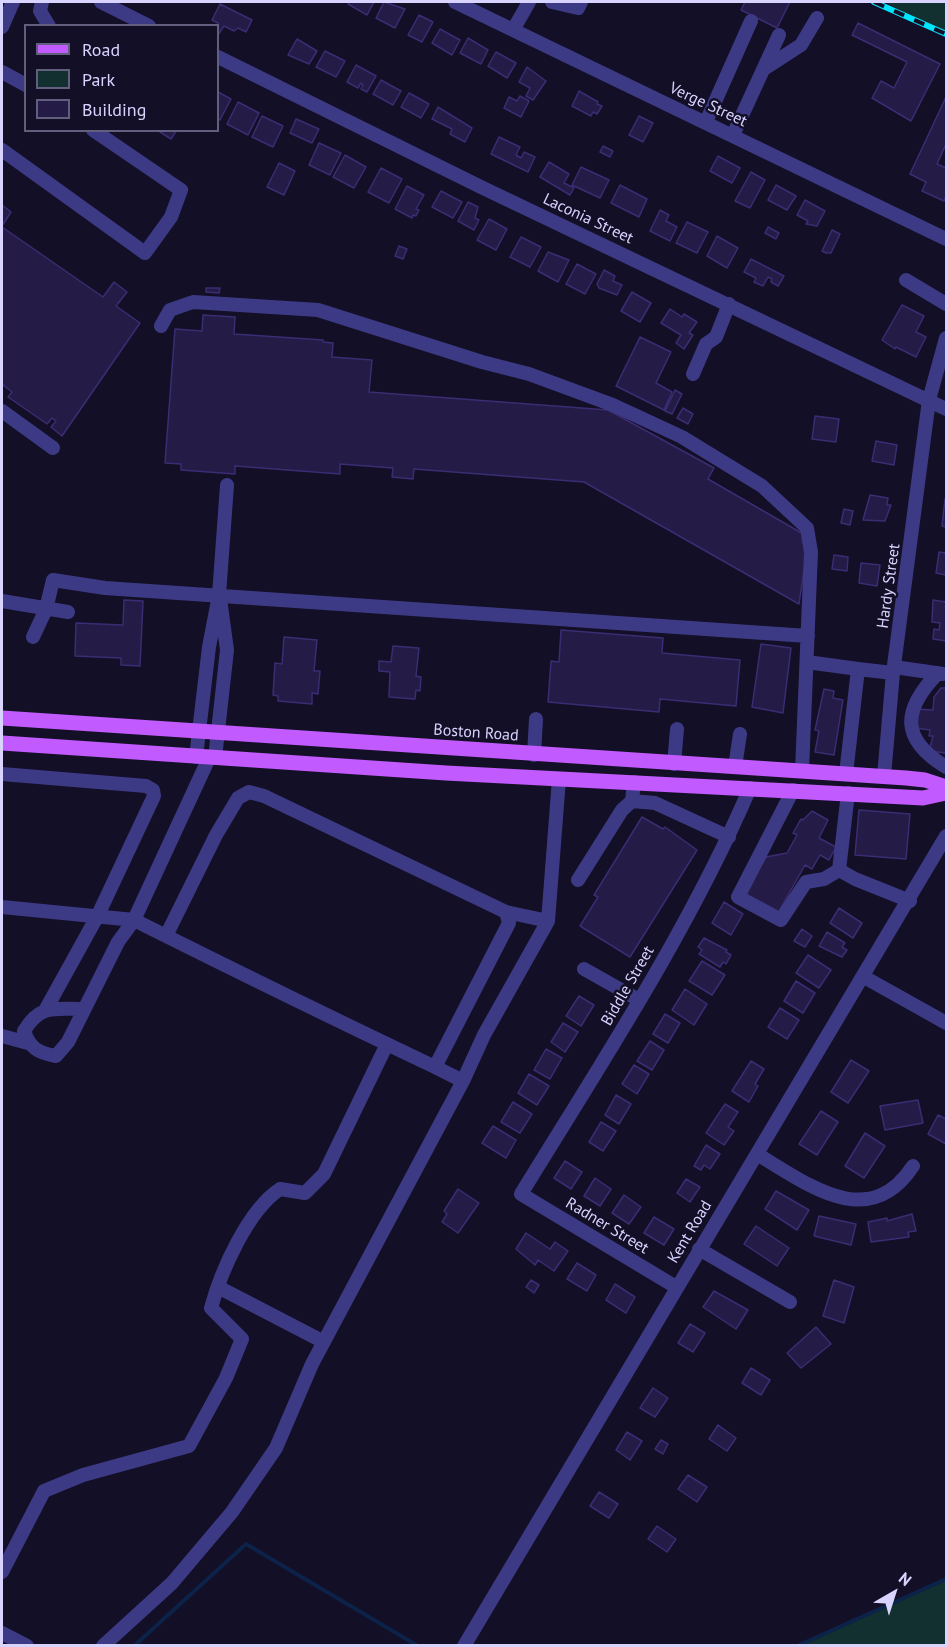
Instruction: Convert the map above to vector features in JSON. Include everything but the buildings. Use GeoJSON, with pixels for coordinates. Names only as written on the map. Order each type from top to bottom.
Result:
{"type":"FeatureCollection","features":[{"type":"Feature","properties":{"kind":"main road","name":"Boston Road"},"geometry":{"type":"LineString","coordinates":[[2,718],[534,755],[884,776],[925,780],[946,787]]}},
{"type":"Feature","properties":{"kind":"main road"},"geometry":{"type":"LineString","coordinates":[[2,743],[559,779],[923,798],[946,793]]}},
{"type":"Feature","properties":{"kind":"street"},"geometry":{"type":"LineString","coordinates":[[2,27],[13,2]]}},
{"type":"Feature","properties":{"kind":"street"},"geometry":{"type":"LineString","coordinates":[[42,2],[40,11],[48,24]]}},
{"type":"Feature","properties":{"kind":"street"},"geometry":{"type":"LineString","coordinates":[[100,2],[145,24]]}},
{"type":"Feature","properties":{"kind":"street","name":"Verge Street"},"geometry":{"type":"LineString","coordinates":[[455,2],[946,239]]}},
{"type":"Feature","properties":{"kind":"street"},"geometry":{"type":"LineString","coordinates":[[513,30],[529,2]]}},
{"type":"Feature","properties":{"kind":"street"},"geometry":{"type":"LineString","coordinates":[[552,2],[578,8],[581,2]]}},
{"type":"Feature","properties":{"kind":"street"},"geometry":{"type":"LineString","coordinates":[[763,70],[801,45],[817,18]]}},
{"type":"Feature","properties":{"kind":"street"},"geometry":{"type":"LineString","coordinates":[[706,122],[751,21]]}},
{"type":"Feature","properties":{"kind":"street"},"geometry":{"type":"LineString","coordinates":[[733,135],[779,35]]}},
{"type":"Feature","properties":{"kind":"street","name":"Laconia Street"},"geometry":{"type":"LineString","coordinates":[[219,57],[462,178],[946,409]]}},
{"type":"Feature","properties":{"kind":"street"},"geometry":{"type":"LineString","coordinates":[[2,72],[24,84]]}},
{"type":"Feature","properties":{"kind":"street"},"geometry":{"type":"LineString","coordinates":[[2,150],[145,253],[171,217],[182,190],[96,132]]}},
{"type":"Feature","properties":{"kind":"street"},"geometry":{"type":"LineString","coordinates":[[906,280],[946,304]]}},
{"type":"Feature","properties":{"kind":"street"},"geometry":{"type":"LineString","coordinates":[[161,326],[170,310],[193,302],[318,310],[472,359],[529,374],[613,405],[682,437],[762,486],[807,528],[811,552],[802,771]]}},
{"type":"Feature","properties":{"kind":"street"},"geometry":{"type":"LineString","coordinates":[[693,374],[706,344],[716,337],[729,304]]}},
{"type":"Feature","properties":{"kind":"street","name":"Hardy Street"},"geometry":{"type":"LineString","coordinates":[[884,776],[894,670],[929,400],[946,338]]}},
{"type":"Feature","properties":{"kind":"street"},"geometry":{"type":"LineString","coordinates":[[2,411],[53,448]]}},
{"type":"Feature","properties":{"kind":"street"},"geometry":{"type":"LineString","coordinates":[[207,757],[200,732],[209,647],[219,595],[227,485]]}},
{"type":"Feature","properties":{"kind":"street"},"geometry":{"type":"LineString","coordinates":[[33,637],[46,609],[53,580],[105,588],[808,636]]}},
{"type":"Feature","properties":{"kind":"street"},"geometry":{"type":"LineString","coordinates":[[2,1036],[28,1043],[40,1053],[56,1056],[68,1042],[118,942],[134,920],[219,734],[227,650],[219,595]]}},
{"type":"Feature","properties":{"kind":"street"},"geometry":{"type":"LineString","coordinates":[[2,601],[68,612]]}},
{"type":"Feature","properties":{"kind":"street"},"geometry":{"type":"LineString","coordinates":[[807,662],[858,669],[942,674]]}},
{"type":"Feature","properties":{"kind":"street"},"geometry":{"type":"LineString","coordinates":[[846,774],[858,669]]}},
{"type":"Feature","properties":{"kind":"street"},"geometry":{"type":"LineString","coordinates":[[942,674],[914,701],[912,729],[927,755],[946,767]]}},
{"type":"Feature","properties":{"kind":"street"},"geometry":{"type":"LineString","coordinates":[[534,755],[536,719]]}},
{"type":"Feature","properties":{"kind":"street"},"geometry":{"type":"LineString","coordinates":[[674,764],[677,729]]}},
{"type":"Feature","properties":{"kind":"street"},"geometry":{"type":"LineString","coordinates":[[735,767],[740,734]]}},
{"type":"Feature","properties":{"kind":"street"},"geometry":{"type":"LineString","coordinates":[[2,774],[146,786],[153,790],[154,796],[98,915],[46,1009],[32,1018],[24,1031],[28,1043]]}},
{"type":"Feature","properties":{"kind":"street"},"geometry":{"type":"LineString","coordinates":[[103,1646],[172,1584],[238,1503],[276,1448],[324,1342],[463,1081],[484,1035],[548,921],[559,779]]}},
{"type":"Feature","properties":{"kind":"street"},"geometry":{"type":"LineString","coordinates":[[578,880],[622,810],[632,801],[634,782]]}},
{"type":"Feature","properties":{"kind":"street","name":"Biddle Street"},"geometry":{"type":"LineString","coordinates":[[520,1194],[639,1000],[721,856],[750,788]]}},
{"type":"Feature","properties":{"kind":"street"},"geometry":{"type":"LineString","coordinates":[[793,790],[738,897],[781,920],[806,882],[824,879],[839,870]]}},
{"type":"Feature","properties":{"kind":"street"},"geometry":{"type":"LineString","coordinates":[[166,936],[216,835],[238,798],[249,792],[264,796],[506,912],[548,921]]}},
{"type":"Feature","properties":{"kind":"street"},"geometry":{"type":"LineString","coordinates":[[839,870],[848,794]]}},
{"type":"Feature","properties":{"kind":"street"},"geometry":{"type":"LineString","coordinates":[[632,801],[663,806],[729,837]]}},
{"type":"Feature","properties":{"kind":"street","name":"Kent Road"},"geometry":{"type":"LineString","coordinates":[[464,1646],[676,1287],[910,901],[946,836]]}},
{"type":"Feature","properties":{"kind":"street"},"geometry":{"type":"LineString","coordinates":[[839,870],[855,879],[910,901]]}},
{"type":"Feature","properties":{"kind":"street"},"geometry":{"type":"LineString","coordinates":[[2,907],[134,920],[463,1081]]}},
{"type":"Feature","properties":{"kind":"street"},"geometry":{"type":"LineString","coordinates":[[435,1067],[509,922],[506,912]]}},
{"type":"Feature","properties":{"kind":"street"},"geometry":{"type":"LineString","coordinates":[[584,969],[639,1000]]}},
{"type":"Feature","properties":{"kind":"street"},"geometry":{"type":"LineString","coordinates":[[864,977],[946,1023]]}},
{"type":"Feature","properties":{"kind":"street"},"geometry":{"type":"LineString","coordinates":[[46,1009],[83,1009]]}},
{"type":"Feature","properties":{"kind":"street"},"geometry":{"type":"LineString","coordinates":[[4,1563],[44,1491],[82,1475],[189,1446],[226,1378],[242,1339],[211,1308],[235,1248],[266,1198],[280,1189],[305,1193],[324,1174],[387,1044]]}},
{"type":"Feature","properties":{"kind":"street"},"geometry":{"type":"LineString","coordinates":[[757,1154],[828,1194],[850,1199],[872,1198],[892,1191],[900,1185],[913,1166]]}},
{"type":"Feature","properties":{"kind":"street","name":"Radner Street"},"geometry":{"type":"LineString","coordinates":[[520,1194],[676,1287]]}},
{"type":"Feature","properties":{"kind":"street"},"geometry":{"type":"LineString","coordinates":[[699,1249],[790,1302]]}},
{"type":"Feature","properties":{"kind":"street"},"geometry":{"type":"LineString","coordinates":[[218,1287],[324,1342]]}},
{"type":"Feature","properties":{"kind":"street"},"geometry":{"type":"LineString","coordinates":[[2,1633],[27,1646]]}},
{"type":"Feature","properties":{"kind":"green space"},"geometry":{"type":"Polygon","coordinates":[[[885,2],[946,2],[946,36],[885,2]]]}},
{"type":"Feature","properties":{"kind":"green space"},"geometry":{"type":"Polygon","coordinates":[[[946,1579],[946,1645],[796,1645],[940,1583],[946,1579]]]}},
{"type":"Feature","properties":{"kind":"waterway"},"geometry":{"type":"LineString","coordinates":[[134,1646],[246,1544],[418,1646]]}},
{"type":"Feature","properties":{"kind":"waterway"},"geometry":{"type":"LineString","coordinates":[[797,1646],[946,1579]]}},
{"type":"Feature","properties":{"kind":"railway"},"geometry":{"type":"LineString","coordinates":[[874,2],[946,34]]}}]}
